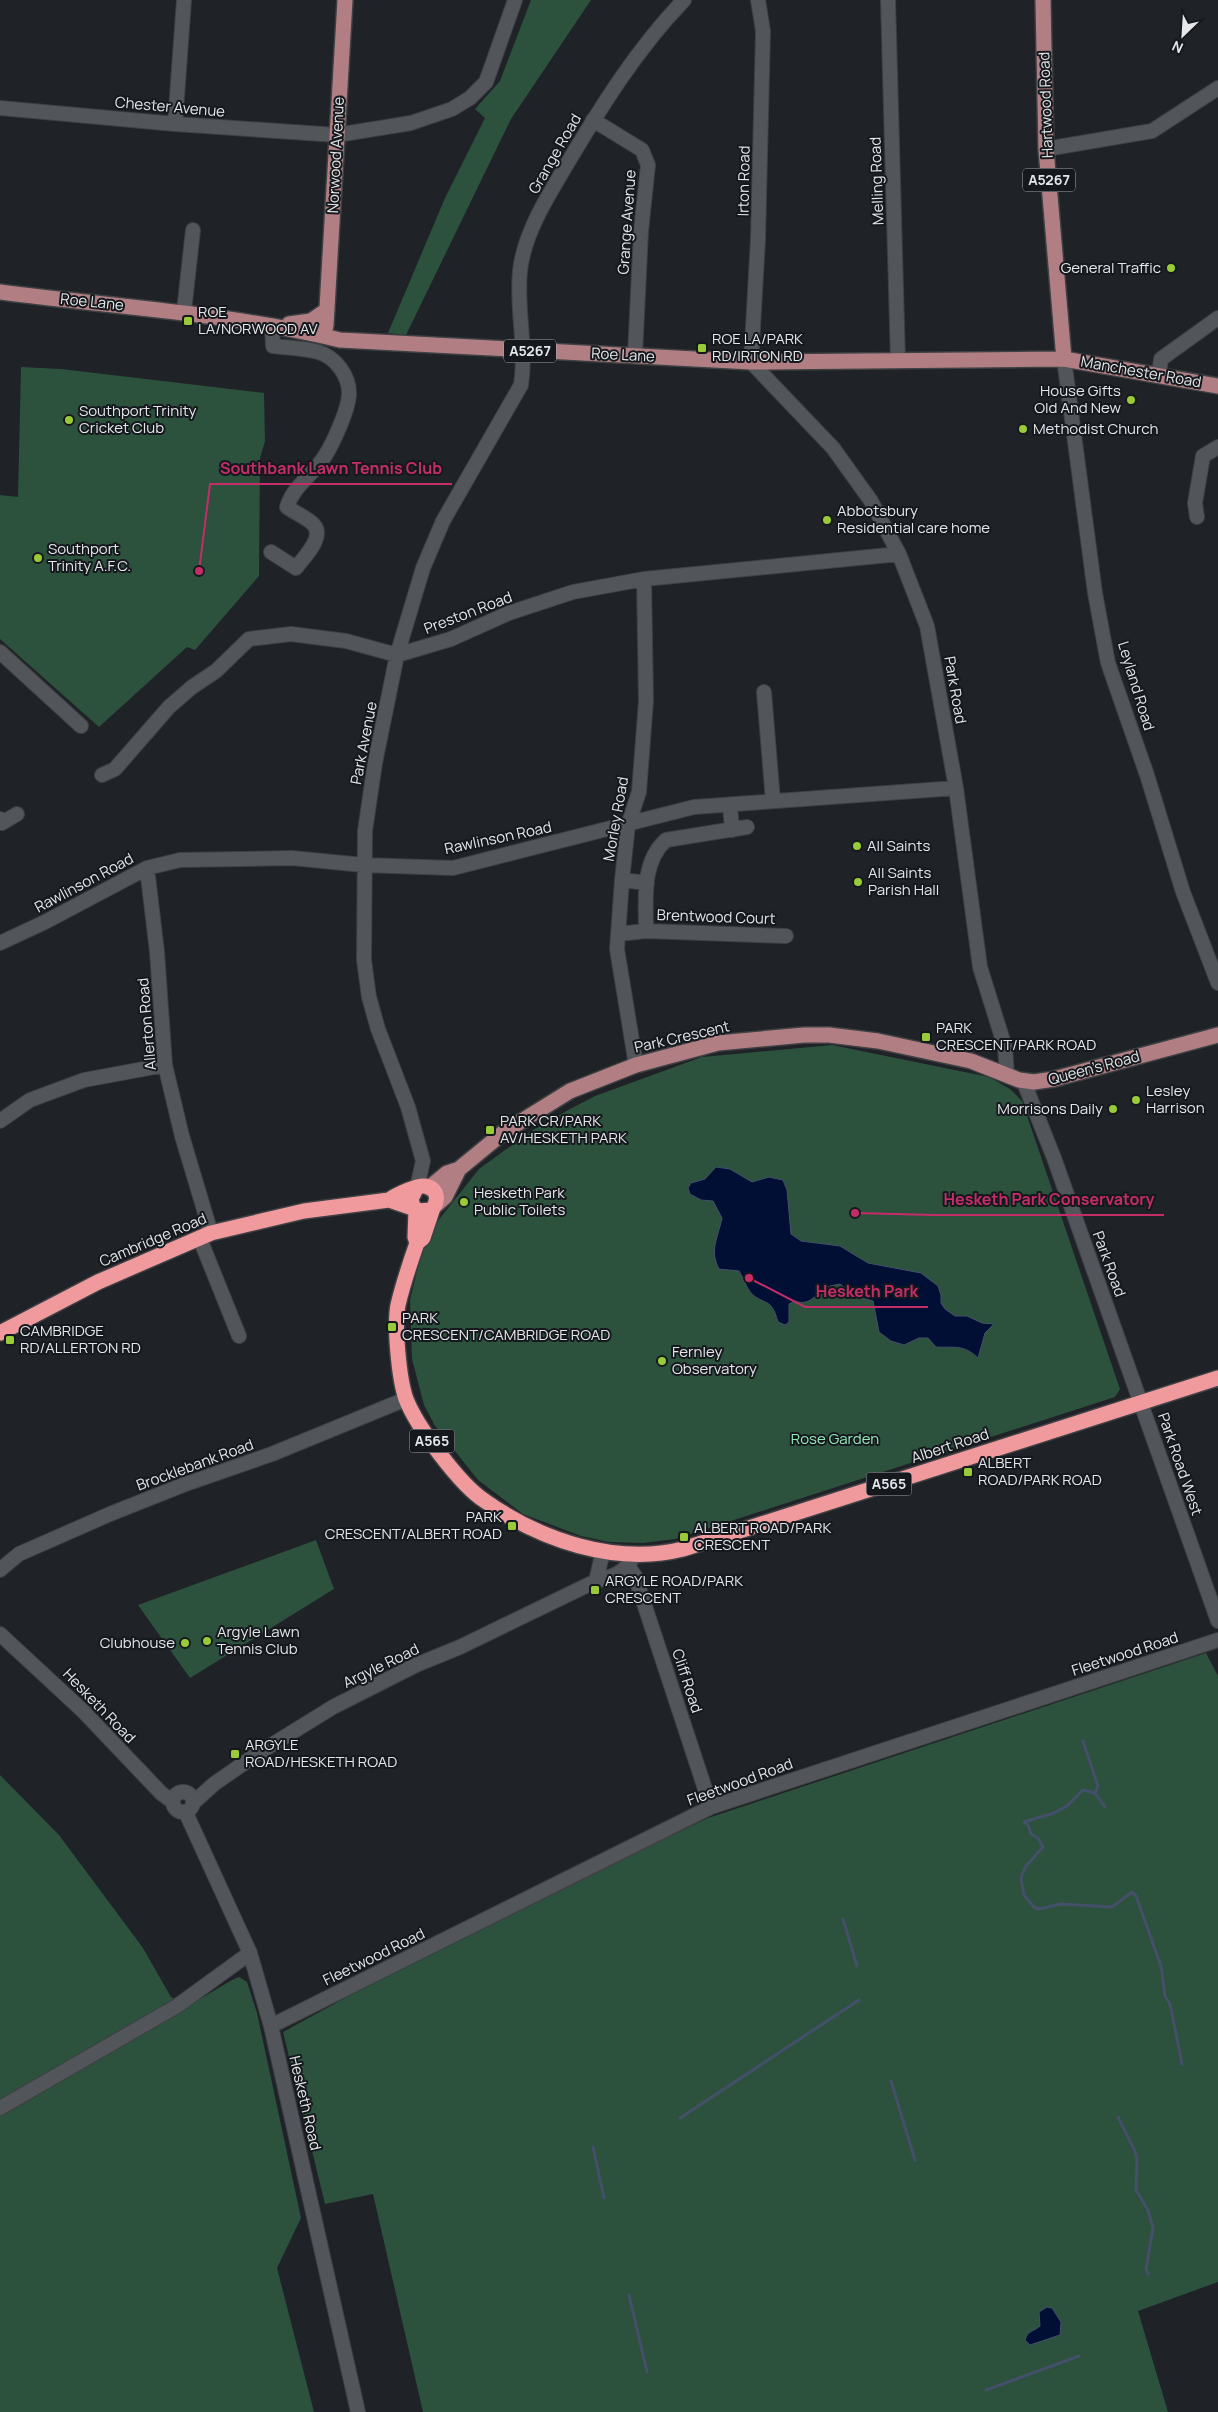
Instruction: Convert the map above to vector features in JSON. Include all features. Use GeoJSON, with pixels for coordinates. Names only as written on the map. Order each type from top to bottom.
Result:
{"type":"FeatureCollection","features":[{"type":"Feature","properties":{"kind":"highway","name":"Cambridge Road"},"geometry":{"type":"LineString","coordinates":[[389,1200],[397,1194],[423,1188]]}},
{"type":"Feature","properties":{"kind":"highway"},"geometry":{"type":"LineString","coordinates":[[416,1209],[423,1212],[435,1206],[437,1197],[423,1188]]}},
{"type":"Feature","properties":{"kind":"highway","name":"A565"},"geometry":{"type":"LineString","coordinates":[[416,1209],[411,1199],[423,1188]]}},
{"type":"Feature","properties":{"kind":"highway","name":"Cambridge Road"},"geometry":{"type":"LineString","coordinates":[[0,1333],[98,1282],[205,1236],[304,1211],[389,1200],[416,1209]]}},
{"type":"Feature","properties":{"kind":"highway","name":"Park Crescent"},"geometry":{"type":"LineString","coordinates":[[435,1206],[423,1238],[417,1243],[398,1307],[398,1342],[401,1375],[406,1399],[419,1423],[437,1448],[483,1501],[563,1541],[631,1560]]}},
{"type":"Feature","properties":{"kind":"highway","name":"Park Crescent"},"geometry":{"type":"LineString","coordinates":[[416,1209],[415,1237],[417,1243]]}},
{"type":"Feature","properties":{"kind":"highway","name":"Albert Road"},"geometry":{"type":"LineString","coordinates":[[631,1560],[683,1550],[1218,1378]]}},
{"type":"Feature","properties":{"kind":"main road","name":"Norwood Avenue"},"geometry":{"type":"LineString","coordinates":[[324,336],[345,0]]}},
{"type":"Feature","properties":{"kind":"main road","name":"Hartwood Road"},"geometry":{"type":"LineString","coordinates":[[1043,0],[1046,149],[1064,359]]}},
{"type":"Feature","properties":{"kind":"main road","name":"Roe Lane"},"geometry":{"type":"LineString","coordinates":[[0,292],[184,311],[275,326],[340,340],[750,362],[1064,359]]}},
{"type":"Feature","properties":{"kind":"main road"},"geometry":{"type":"LineString","coordinates":[[275,326],[311,321],[327,310]]}},
{"type":"Feature","properties":{"kind":"main road","name":"Manchester Road"},"geometry":{"type":"LineString","coordinates":[[1064,359],[1218,386]]}},
{"type":"Feature","properties":{"kind":"main road","name":"Park Crescent"},"geometry":{"type":"LineString","coordinates":[[423,1188],[446,1173],[459,1169],[504,1132],[570,1090],[636,1065],[718,1043],[804,1035],[878,1041],[971,1061]]}},
{"type":"Feature","properties":{"kind":"main road","name":"Queen's Road"},"geometry":{"type":"LineString","coordinates":[[971,1061],[1023,1080],[1034,1082],[1054,1080],[1218,1035]]}},
{"type":"Feature","properties":{"kind":"main road","name":"Park Crescent"},"geometry":{"type":"LineString","coordinates":[[435,1206],[445,1197],[459,1169]]}},
{"type":"Feature","properties":{"kind":"street"},"geometry":{"type":"LineString","coordinates":[[175,124],[184,0]]}},
{"type":"Feature","properties":{"kind":"street","name":"Chester Avenue"},"geometry":{"type":"LineString","coordinates":[[0,108],[175,124],[337,135],[411,122],[452,109],[470,98],[486,82],[515,0]]}},
{"type":"Feature","properties":{"kind":"street","name":"Grange Road"},"geometry":{"type":"LineString","coordinates":[[524,351],[520,271],[525,246],[549,195],[623,73],[684,0]]}},
{"type":"Feature","properties":{"kind":"street","name":"Irton Road"},"geometry":{"type":"LineString","coordinates":[[750,362],[758,239],[764,31],[758,0]]}},
{"type":"Feature","properties":{"kind":"street","name":"Melling Road"},"geometry":{"type":"LineString","coordinates":[[888,0],[898,361]]}},
{"type":"Feature","properties":{"kind":"street"},"geometry":{"type":"LineString","coordinates":[[1046,149],[1152,130],[1218,88]]}},
{"type":"Feature","properties":{"kind":"street","name":"Grange Avenue"},"geometry":{"type":"LineString","coordinates":[[593,120],[642,150],[648,165],[641,232],[635,355]]}},
{"type":"Feature","properties":{"kind":"street"},"geometry":{"type":"LineString","coordinates":[[184,311],[193,230]]}},
{"type":"Feature","properties":{"kind":"street"},"geometry":{"type":"LineString","coordinates":[[1158,374],[1161,359],[1218,318]]}},
{"type":"Feature","properties":{"kind":"street"},"geometry":{"type":"LineString","coordinates":[[271,552],[296,568],[316,541],[318,531],[313,524],[287,507],[290,496],[326,456],[349,396],[347,378],[336,363],[320,352],[273,346],[275,326]]}},
{"type":"Feature","properties":{"kind":"street","name":"Park Avenue"},"geometry":{"type":"LineString","coordinates":[[423,1188],[423,1161],[408,1107],[378,1029],[369,997],[364,960],[363,865],[365,831],[375,763],[398,656],[424,568],[443,521],[521,385],[524,351]]}},
{"type":"Feature","properties":{"kind":"street","name":"Leyland Road"},"geometry":{"type":"LineString","coordinates":[[1064,359],[1095,593],[1108,663],[1147,775],[1183,892],[1218,983]]}},
{"type":"Feature","properties":{"kind":"street","name":"Park Road"},"geometry":{"type":"LineString","coordinates":[[750,362],[833,448],[871,501],[899,554],[928,628],[956,788],[980,967],[1004,1047],[1007,1075]]}},
{"type":"Feature","properties":{"kind":"street"},"geometry":{"type":"LineString","coordinates":[[1197,518],[1195,503],[1203,456],[1218,446]]}},
{"type":"Feature","properties":{"kind":"street","name":"Preston Road"},"geometry":{"type":"LineString","coordinates":[[398,656],[451,639],[509,613],[564,595],[644,579],[899,554]]}},
{"type":"Feature","properties":{"kind":"street","name":"Morley Road"},"geometry":{"type":"LineString","coordinates":[[636,1065],[617,949],[628,825],[639,792],[646,701],[644,579]]}},
{"type":"Feature","properties":{"kind":"street"},"geometry":{"type":"LineString","coordinates":[[102,776],[115,769],[169,707],[216,671],[249,640],[291,634],[346,641],[398,656]]}},
{"type":"Feature","properties":{"kind":"street"},"geometry":{"type":"LineString","coordinates":[[0,652],[81,726]]}},
{"type":"Feature","properties":{"kind":"street"},"geometry":{"type":"LineString","coordinates":[[764,692],[772,802]]}},
{"type":"Feature","properties":{"kind":"street","name":"Rawlinson Road"},"geometry":{"type":"LineString","coordinates":[[0,943],[45,922],[148,868],[180,860],[292,858],[363,865],[453,868],[694,808],[956,788]]}},
{"type":"Feature","properties":{"kind":"street"},"geometry":{"type":"LineString","coordinates":[[730,805],[732,830]]}},
{"type":"Feature","properties":{"kind":"street"},"geometry":{"type":"LineString","coordinates":[[0,820],[2,822],[17,814]]}},
{"type":"Feature","properties":{"kind":"street","name":"Brentwood Court"},"geometry":{"type":"LineString","coordinates":[[646,931],[646,883],[651,860],[657,848],[666,840],[747,827]]}},
{"type":"Feature","properties":{"kind":"street","name":"Allerton Road"},"geometry":{"type":"LineString","coordinates":[[148,868],[157,952],[165,1065],[205,1236],[238,1336]]}},
{"type":"Feature","properties":{"kind":"street"},"geometry":{"type":"LineString","coordinates":[[622,880],[646,883]]}},
{"type":"Feature","properties":{"kind":"street","name":"Brentwood Court"},"geometry":{"type":"LineString","coordinates":[[618,934],[646,931],[786,936]]}},
{"type":"Feature","properties":{"kind":"street"},"geometry":{"type":"LineString","coordinates":[[0,1121],[30,1100],[84,1080],[165,1065]]}},
{"type":"Feature","properties":{"kind":"street","name":"Park Road"},"geometry":{"type":"LineString","coordinates":[[1023,1080],[1142,1403]]}},
{"type":"Feature","properties":{"kind":"street","name":"Brocklebank Road"},"geometry":{"type":"LineString","coordinates":[[0,1570],[19,1554],[110,1514],[183,1484],[272,1454],[406,1399]]}},
{"type":"Feature","properties":{"kind":"street","name":"Park Road West"},"geometry":{"type":"LineString","coordinates":[[1142,1403],[1218,1620]]}},
{"type":"Feature","properties":{"kind":"street"},"geometry":{"type":"LineString","coordinates":[[596,1581],[603,1551]]}},
{"type":"Feature","properties":{"kind":"street","name":"Argyle Road"},"geometry":{"type":"LineString","coordinates":[[190,1807],[214,1784],[257,1754],[333,1707],[416,1665],[460,1647],[596,1581],[611,1577],[631,1560]]}},
{"type":"Feature","properties":{"kind":"street","name":"Cliff Road"},"geometry":{"type":"LineString","coordinates":[[631,1560],[712,1807]]}},
{"type":"Feature","properties":{"kind":"street","name":"Hesketh Road"},"geometry":{"type":"LineString","coordinates":[[0,1634],[51,1680],[152,1784],[173,1802],[177,1810],[190,1807],[250,1953],[271,2026],[358,2412]]}},
{"type":"Feature","properties":{"kind":"street","name":"Fleetwood Road"},"geometry":{"type":"LineString","coordinates":[[271,2026],[712,1807],[1218,1640]]}},
{"type":"Feature","properties":{"kind":"street"},"geometry":{"type":"LineString","coordinates":[[0,2108],[176,2006],[250,1953]]}},
{"type":"Feature","properties":{"kind":"green space"},"geometry":{"type":"Polygon","coordinates":[[[531,0],[591,0],[511,119],[406,335],[388,333],[445,198],[485,118],[475,109],[500,81],[531,0]]]}},
{"type":"Feature","properties":{"kind":"green space"},"geometry":{"type":"Polygon","coordinates":[[[21,367],[61,369],[264,393],[265,441],[260,458],[259,576],[195,650],[187,647],[99,727],[0,639],[0,495],[18,497],[21,367]]]}},
{"type":"Feature","properties":{"kind":"green space","name":"Rose Garden"},"geometry":{"type":"Polygon","coordinates":[[[832,1045],[989,1077],[1010,1089],[1022,1101],[1120,1389],[1115,1397],[675,1539],[643,1543],[609,1542],[581,1536],[523,1514],[478,1480],[435,1426],[424,1405],[412,1359],[410,1300],[421,1255],[437,1222],[479,1169],[533,1130],[595,1096],[702,1057],[832,1045]]]}},
{"type":"Feature","properties":{"kind":"green space","name":"Argyle Lawn Tennis Club"},"geometry":{"type":"Polygon","coordinates":[[[316,1540],[334,1589],[190,1678],[138,1605],[316,1540]]]}},
{"type":"Feature","properties":{"kind":"green space"},"geometry":{"type":"Polygon","coordinates":[[[1206,1653],[1218,1676],[1218,2282],[1138,2311],[1168,2412],[423,2412],[373,2194],[325,2204],[283,2032],[458,1936],[708,1818],[1206,1653]]]}},
{"type":"Feature","properties":{"kind":"green space"},"geometry":{"type":"Polygon","coordinates":[[[0,1775],[59,1835],[143,1948],[171,1997],[188,2006],[239,1977],[247,1982],[257,2013],[301,2218],[277,2268],[314,2412],[0,2412],[0,1775]]]}},
{"type":"Feature","properties":{"kind":"water"},"geometry":{"type":"Polygon","coordinates":[[[716,1167],[730,1169],[752,1182],[769,1177],[783,1180],[787,1190],[791,1234],[801,1241],[840,1246],[868,1263],[921,1273],[938,1286],[941,1303],[945,1309],[955,1316],[967,1316],[982,1323],[994,1324],[985,1333],[978,1358],[963,1349],[936,1347],[928,1338],[919,1338],[904,1345],[891,1341],[879,1332],[873,1301],[858,1297],[840,1284],[828,1287],[809,1301],[795,1301],[789,1304],[789,1322],[785,1325],[778,1322],[773,1308],[751,1293],[739,1271],[719,1269],[716,1262],[714,1250],[722,1218],[713,1201],[701,1200],[690,1194],[688,1188],[691,1183],[705,1179],[716,1167]]]}},
{"type":"Feature","properties":{"kind":"water"},"geometry":{"type":"Polygon","coordinates":[[[1047,2307],[1052,2308],[1061,2322],[1060,2335],[1030,2345],[1025,2340],[1026,2337],[1040,2326],[1039,2312],[1047,2307]]]}},
{"type":"Feature","properties":{"kind":"waterway"},"geometry":{"type":"LineString","coordinates":[[1083,1741],[1098,1786],[1095,1793]]}},
{"type":"Feature","properties":{"kind":"waterway"},"geometry":{"type":"LineString","coordinates":[[1105,1807],[1095,1793],[1083,1790],[1067,1806],[1054,1813],[1024,1822],[1028,1825],[1031,1834],[1038,1838],[1043,1847],[1026,1866],[1021,1878],[1024,1895],[1034,1907],[1039,1909],[1061,1904],[1112,1907],[1132,1892],[1136,1896],[1161,1966],[1165,1996],[1170,2004],[1182,2064]]}},
{"type":"Feature","properties":{"kind":"waterway"},"geometry":{"type":"LineString","coordinates":[[843,1919],[857,1966]]}},
{"type":"Feature","properties":{"kind":"waterway"},"geometry":{"type":"LineString","coordinates":[[680,2118],[859,2000]]}},
{"type":"Feature","properties":{"kind":"waterway"},"geometry":{"type":"LineString","coordinates":[[891,2081],[915,2160]]}},
{"type":"Feature","properties":{"kind":"waterway"},"geometry":{"type":"LineString","coordinates":[[1118,2117],[1137,2158],[1136,2190],[1148,2210],[1153,2228],[1146,2269],[1148,2274]]}},
{"type":"Feature","properties":{"kind":"waterway"},"geometry":{"type":"LineString","coordinates":[[593,2147],[604,2198]]}},
{"type":"Feature","properties":{"kind":"waterway"},"geometry":{"type":"LineString","coordinates":[[629,2295],[647,2372]]}},
{"type":"Feature","properties":{"kind":"waterway"},"geometry":{"type":"LineString","coordinates":[[986,2390],[1079,2356]]}},
{"type":"Feature","properties":{"kind":"place","name":"General Traffic"},"geometry":{"type":"Point","coordinates":[1171,268]}},
{"type":"Feature","properties":{"kind":"place","name":"ROE LA/NORWOOD AV"},"geometry":{"type":"Point","coordinates":[188,321]}},
{"type":"Feature","properties":{"kind":"place","name":"ROE LA/PARK RD/IRTON RD"},"geometry":{"type":"Point","coordinates":[702,348]}},
{"type":"Feature","properties":{"kind":"place","name":"House Gifts Old And New"},"geometry":{"type":"Point","coordinates":[1131,400]}},
{"type":"Feature","properties":{"kind":"place","name":"Southport Trinity Cricket Club"},"geometry":{"type":"Point","coordinates":[69,420]}},
{"type":"Feature","properties":{"kind":"place","name":"Methodist Church"},"geometry":{"type":"Point","coordinates":[1023,429]}},
{"type":"Feature","properties":{"kind":"place","name":"Abbotsbury Residential care home"},"geometry":{"type":"Point","coordinates":[827,520]}},
{"type":"Feature","properties":{"kind":"place","name":"Southport Trinity A.F.C."},"geometry":{"type":"Point","coordinates":[38,558]}},
{"type":"Feature","properties":{"kind":"place","name":"Southbank Lawn Tennis Club"},"geometry":{"type":"Point","coordinates":[199,571]}},
{"type":"Feature","properties":{"kind":"place","name":"All Saints"},"geometry":{"type":"Point","coordinates":[857,846]}},
{"type":"Feature","properties":{"kind":"place","name":"All Saints Parish Hall"},"geometry":{"type":"Point","coordinates":[858,882]}},
{"type":"Feature","properties":{"kind":"place","name":"PARK CRESCENT/PARK ROAD"},"geometry":{"type":"Point","coordinates":[926,1037]}},
{"type":"Feature","properties":{"kind":"place","name":"Lesley Harrison"},"geometry":{"type":"Point","coordinates":[1136,1100]}},
{"type":"Feature","properties":{"kind":"place","name":"Morrisons Daily"},"geometry":{"type":"Point","coordinates":[1113,1109]}},
{"type":"Feature","properties":{"kind":"place","name":"PARK CR/PARK AV/HESKETH PARK"},"geometry":{"type":"Point","coordinates":[490,1130]}},
{"type":"Feature","properties":{"kind":"place","name":"Hesketh Park Public Toilets"},"geometry":{"type":"Point","coordinates":[464,1202]}},
{"type":"Feature","properties":{"kind":"place","name":"Hesketh Park Conservatory"},"geometry":{"type":"Point","coordinates":[855,1213]}},
{"type":"Feature","properties":{"kind":"place","name":"Hesketh Park"},"geometry":{"type":"Point","coordinates":[749,1278]}},
{"type":"Feature","properties":{"kind":"place","name":"PARK CRESCENT/CAMBRIDGE ROAD"},"geometry":{"type":"Point","coordinates":[392,1327]}},
{"type":"Feature","properties":{"kind":"place","name":"CAMBRIDGE RD/ALLERTON RD"},"geometry":{"type":"Point","coordinates":[10,1340]}},
{"type":"Feature","properties":{"kind":"place","name":"Fernley Observatory"},"geometry":{"type":"Point","coordinates":[662,1361]}},
{"type":"Feature","properties":{"kind":"place","name":"ALBERT ROAD/PARK ROAD"},"geometry":{"type":"Point","coordinates":[968,1472]}},
{"type":"Feature","properties":{"kind":"place","name":"PARK CRESCENT/ALBERT ROAD"},"geometry":{"type":"Point","coordinates":[512,1526]}},
{"type":"Feature","properties":{"kind":"place","name":"ALBERT ROAD/PARK CRESCENT"},"geometry":{"type":"Point","coordinates":[684,1537]}},
{"type":"Feature","properties":{"kind":"place","name":"ARGYLE ROAD/PARK CRESCENT"},"geometry":{"type":"Point","coordinates":[595,1590]}},
{"type":"Feature","properties":{"kind":"place","name":"Argyle Lawn Tennis Club"},"geometry":{"type":"Point","coordinates":[207,1641]}},
{"type":"Feature","properties":{"kind":"place","name":"Clubhouse"},"geometry":{"type":"Point","coordinates":[185,1643]}},
{"type":"Feature","properties":{"kind":"place","name":"ARGYLE ROAD/HESKETH ROAD"},"geometry":{"type":"Point","coordinates":[235,1754]}}]}
